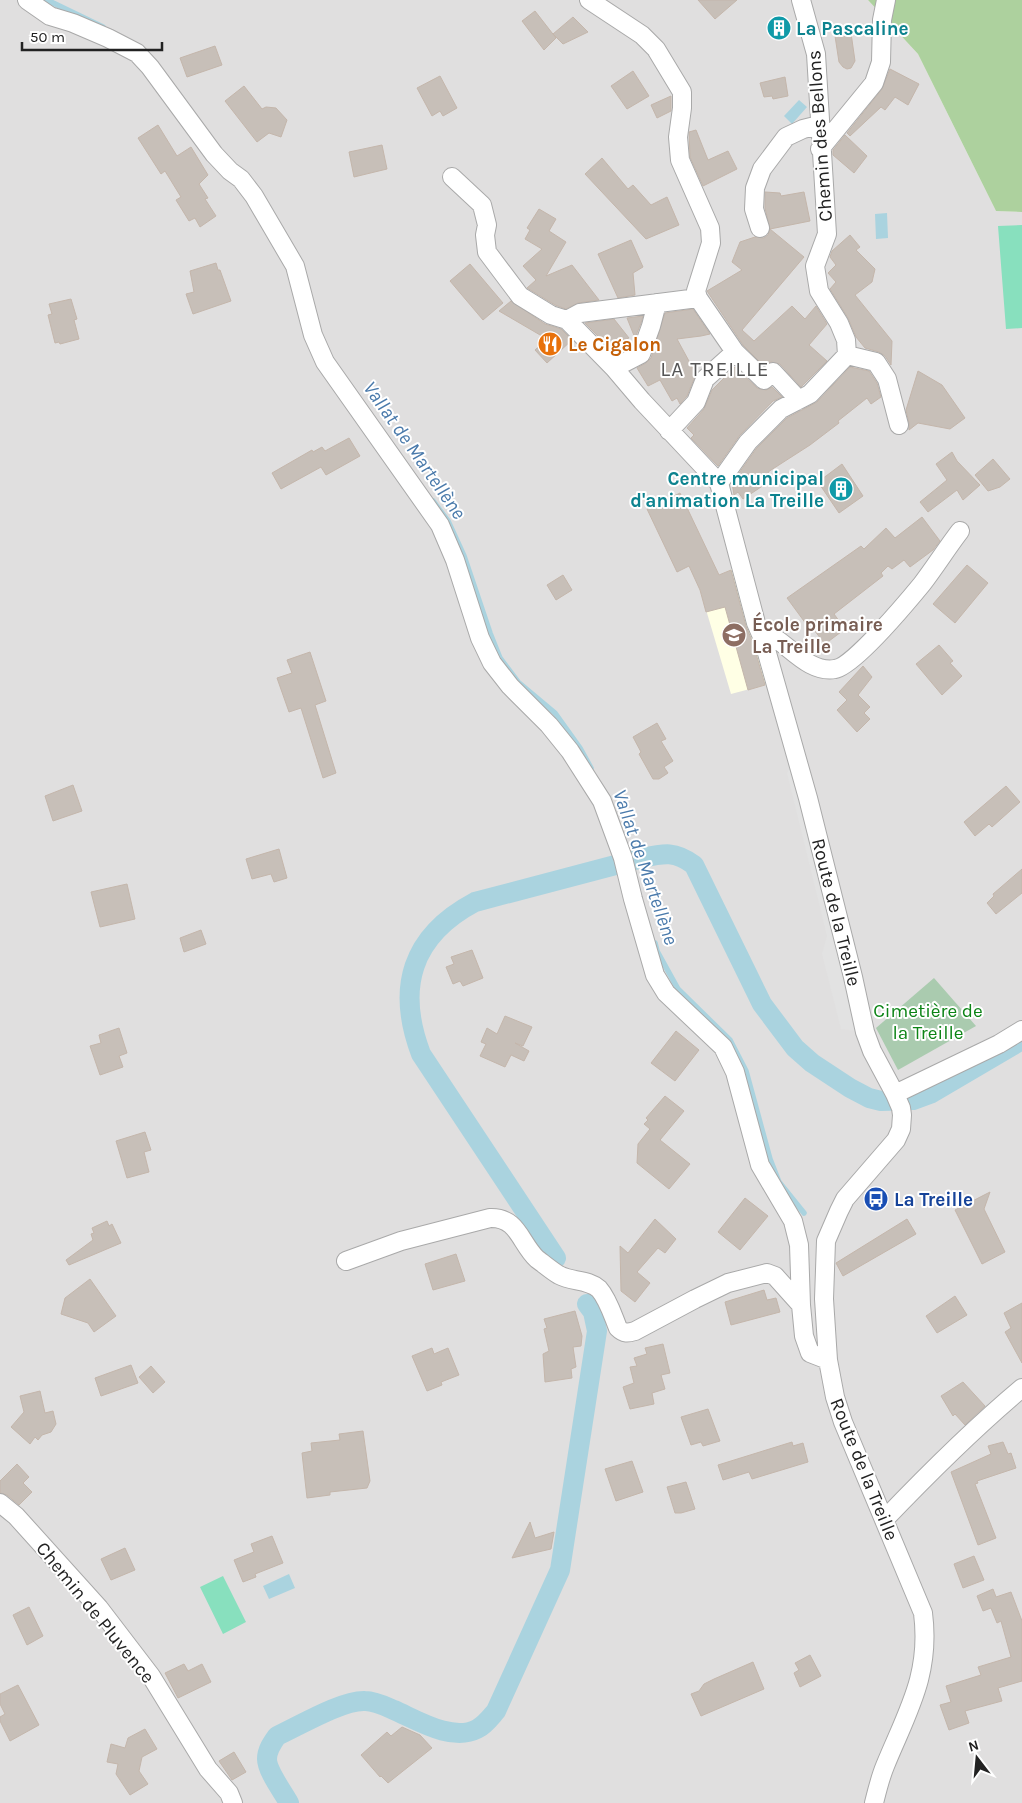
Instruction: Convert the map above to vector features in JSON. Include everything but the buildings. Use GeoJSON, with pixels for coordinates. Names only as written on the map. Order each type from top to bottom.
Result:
{"type":"FeatureCollection","features":[{"type":"Feature","properties":{"kind":"street"},"geometry":{"type":"LineString","coordinates":[[27,0],[50,16],[73,23],[137,53],[214,154],[230,171],[241,178],[254,196],[295,266],[313,335],[325,362],[440,525],[455,560],[480,638],[492,662],[510,686],[549,724],[570,750],[602,801],[623,858],[655,975],[666,993],[723,1047],[735,1072],[760,1165],[793,1221],[800,1246],[801,1304],[804,1336],[810,1353],[828,1360]]}},
{"type":"Feature","properties":{"kind":"street"},"geometry":{"type":"LineString","coordinates":[[589,0],[642,35],[656,49],[682,92],[678,137],[680,160],[710,228],[710,243],[696,291],[698,298],[735,352],[799,400]]}},
{"type":"Feature","properties":{"kind":"street","name":"Chemin des Bellons"},"geometry":{"type":"LineString","coordinates":[[801,0],[816,54],[826,234],[815,266],[819,291],[839,323],[846,340],[847,355]]}},
{"type":"Feature","properties":{"kind":"street"},"geometry":{"type":"LineString","coordinates":[[820,149],[874,83],[881,62],[882,20],[886,0]]}},
{"type":"Feature","properties":{"kind":"street"},"geometry":{"type":"LineString","coordinates":[[760,228],[754,209],[755,188],[762,169],[786,138],[802,129],[819,125]]}},
{"type":"Feature","properties":{"kind":"street"},"geometry":{"type":"LineString","coordinates":[[452,177],[482,205],[487,225],[485,235],[487,252],[520,296],[551,315],[567,320],[614,368],[719,483],[748,442],[782,409],[810,394],[847,355],[876,362],[888,379],[899,425]]}},
{"type":"Feature","properties":{"kind":"street"},"geometry":{"type":"LineString","coordinates":[[567,320],[580,313],[698,298]]}},
{"type":"Feature","properties":{"kind":"street"},"geometry":{"type":"LineString","coordinates":[[614,368],[641,354],[657,303]]}},
{"type":"Feature","properties":{"kind":"street"},"geometry":{"type":"LineString","coordinates":[[669,430],[696,402],[705,379],[735,352]]}},
{"type":"Feature","properties":{"kind":"street","name":"Route de la Treille"},"geometry":{"type":"LineString","coordinates":[[719,483],[756,623],[763,639],[808,798],[854,978],[865,1032],[872,1051],[897,1098],[902,1115],[896,1140],[845,1199],[826,1241],[824,1299],[828,1360],[835,1397],[840,1414],[923,1613],[925,1629],[925,1650],[921,1676],[911,1706],[884,1768],[874,1803]]}},
{"type":"Feature","properties":{"kind":"street"},"geometry":{"type":"LineString","coordinates":[[763,639],[775,638],[809,664],[823,668],[836,669],[849,663],[922,583],[960,531]]}},
{"type":"Feature","properties":{"kind":"street"},"geometry":{"type":"LineString","coordinates":[[897,1098],[1022,1030]]}},
{"type":"Feature","properties":{"kind":"street"},"geometry":{"type":"LineString","coordinates":[[346,1261],[401,1241],[490,1218],[500,1218],[514,1226],[536,1258],[560,1276],[593,1284],[601,1291],[618,1328],[622,1332],[635,1331],[728,1283],[767,1273],[775,1276],[801,1304]]}},
{"type":"Feature","properties":{"kind":"street"},"geometry":{"type":"LineString","coordinates":[[884,1520],[946,1456],[1022,1388]]}},
{"type":"Feature","properties":{"kind":"street","name":"Chemin de Pluvence"},"geometry":{"type":"LineString","coordinates":[[0,1503],[16,1516],[110,1624],[151,1676],[208,1769],[229,1793],[233,1803]]}},
{"type":"Feature","properties":{"kind":"shaded area"},"geometry":{"type":"Polygon","coordinates":[[[0,0],[868,0],[918,54],[996,211],[1022,212],[1022,1803],[0,1803],[0,0]]]}},
{"type":"Feature","properties":{"kind":"shaded area","name":"École primaire La Treille"},"geometry":{"type":"Polygon","coordinates":[[[736,567],[769,684],[731,694],[699,586],[736,567]]]}},
{"type":"Feature","properties":{"kind":"shaded area"},"geometry":{"type":"Polygon","coordinates":[[[796,756],[865,1032],[841,1029],[822,954],[827,936],[787,773],[796,756]]]}},
{"type":"Feature","properties":{"kind":"green space"},"geometry":{"type":"Polygon","coordinates":[[[868,0],[1022,0],[1022,212],[996,211],[918,54],[868,0]]]}},
{"type":"Feature","properties":{"kind":"green space"},"geometry":{"type":"Polygon","coordinates":[[[1022,225],[1022,328],[1006,329],[998,226],[1022,225]]]}},
{"type":"Feature","properties":{"kind":"green space","name":"Cimetière de la Treille"},"geometry":{"type":"Polygon","coordinates":[[[934,978],[976,1026],[898,1070],[876,1028],[934,978]]]}},
{"type":"Feature","properties":{"kind":"green space"},"geometry":{"type":"Polygon","coordinates":[[[223,1576],[246,1622],[223,1634],[200,1587],[223,1576]]]}},
{"type":"Feature","properties":{"kind":"water"},"geometry":{"type":"Polygon","coordinates":[[[799,100],[807,107],[792,124],[784,116],[799,100]]]}},
{"type":"Feature","properties":{"kind":"water"},"geometry":{"type":"Polygon","coordinates":[[[887,213],[888,238],[876,239],[875,214],[887,213]]]}},
{"type":"Feature","properties":{"kind":"water"},"geometry":{"type":"Polygon","coordinates":[[[289,1574],[295,1588],[269,1599],[263,1586],[289,1574]]]}},
{"type":"Feature","properties":{"kind":"waterway","name":"Vallat de Martellène"},"geometry":{"type":"LineString","coordinates":[[47,0],[103,27]]}},
{"type":"Feature","properties":{"kind":"waterway","name":"Vallat de Martellène"},"geometry":{"type":"LineString","coordinates":[[433,501],[448,521],[464,556],[500,658],[518,682],[555,713],[580,748],[591,768]]}},
{"type":"Feature","properties":{"kind":"waterway"},"geometry":{"type":"LineString","coordinates":[[556,1258],[421,1054],[414,1030],[410,1007],[410,986],[415,966],[423,948],[436,931],[453,916],[475,902],[642,858],[664,854],[675,855],[694,865],[762,1004],[795,1048],[812,1063],[850,1088],[869,1098],[881,1101],[913,1100],[932,1093],[1022,1040]]}},
{"type":"Feature","properties":{"kind":"waterway","name":"Vallat de Martellène"},"geometry":{"type":"LineString","coordinates":[[655,943],[657,951],[678,989],[730,1040],[746,1071],[770,1159],[779,1182],[804,1213]]}},
{"type":"Feature","properties":{"kind":"waterway"},"geometry":{"type":"LineString","coordinates":[[289,1803],[268,1764],[267,1756],[269,1750],[277,1736],[321,1714],[356,1702],[369,1701],[384,1705],[424,1724],[457,1733],[477,1729],[496,1711],[560,1570],[597,1331],[593,1312],[587,1304]]}},
{"type":"Feature","properties":{"kind":"place","name":"La Pascaline"},"geometry":{"type":"Point","coordinates":[779,28]}},
{"type":"Feature","properties":{"kind":"place","name":"Le Cigalon"},"geometry":{"type":"Point","coordinates":[550,344]}},
{"type":"Feature","properties":{"kind":"place","name":"Centre municipal d'animation La Treille"},"geometry":{"type":"Point","coordinates":[841,489]}},
{"type":"Feature","properties":{"kind":"place","name":"École primaire La Treille"},"geometry":{"type":"Point","coordinates":[734,635]}},
{"type":"Feature","properties":{"kind":"place","name":"La Treille"},"geometry":{"type":"Point","coordinates":[876,1199]}},
{"type":"Feature","properties":{"kind":"district","name":"LA TREILLE"},"geometry":{"type":"Point","coordinates":[715,369]}}]}
